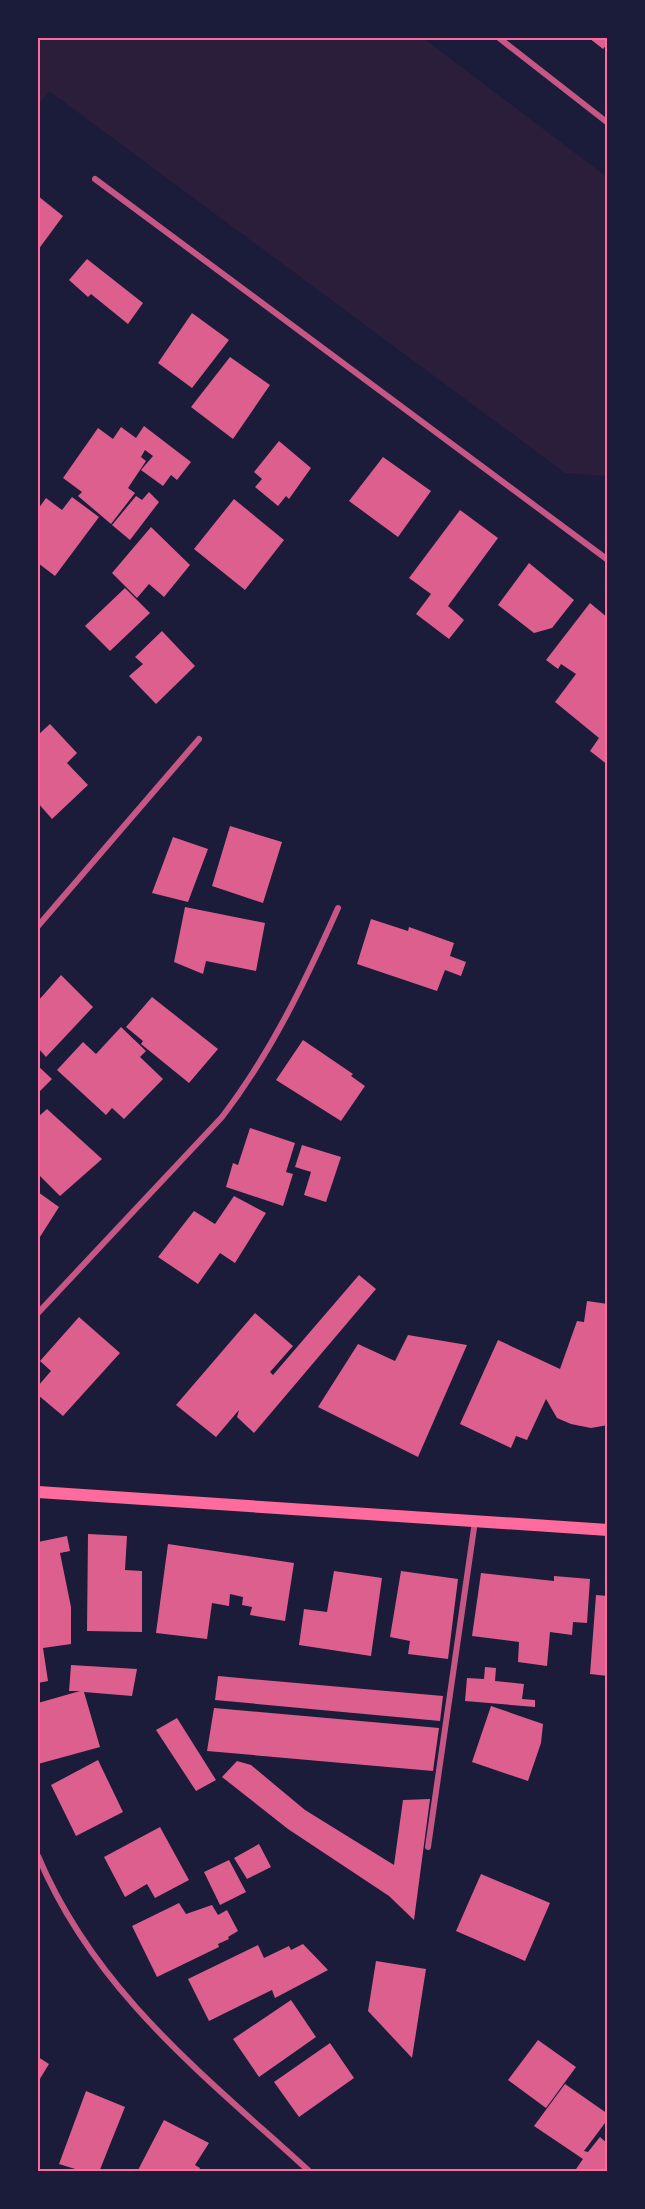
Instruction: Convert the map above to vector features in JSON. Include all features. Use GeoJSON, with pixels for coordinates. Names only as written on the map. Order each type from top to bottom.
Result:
{"type":"FeatureCollection","features":[{"type":"Feature","properties":{"kind":"main road"},"geometry":{"type":"LineString","coordinates":[[38,1492],[608,1530]]}},
{"type":"Feature","properties":{"kind":"street"},"geometry":{"type":"LineString","coordinates":[[499,38],[608,123]]}},
{"type":"Feature","properties":{"kind":"street"},"geometry":{"type":"LineString","coordinates":[[95,179],[608,560]]}},
{"type":"Feature","properties":{"kind":"street"},"geometry":{"type":"LineString","coordinates":[[38,926],[199,739]]}},
{"type":"Feature","properties":{"kind":"street"},"geometry":{"type":"LineString","coordinates":[[38,1313],[222,1117],[244,1087],[302,989],[338,908]]}},
{"type":"Feature","properties":{"kind":"street"},"geometry":{"type":"LineString","coordinates":[[428,1847],[476,1521]]}},
{"type":"Feature","properties":{"kind":"street"},"geometry":{"type":"LineString","coordinates":[[38,1856],[68,1918],[90,1953],[122,1994],[168,2043],[310,2172]]}},
{"type":"Feature","properties":{"kind":"shaded area"},"geometry":{"type":"Polygon","coordinates":[[[38,38],[423,38],[607,177],[607,476],[565,473],[49,91],[38,106],[38,38]]]}},
{"type":"Feature","properties":{"kind":"building"},"geometry":{"type":"Polygon","coordinates":[[[589,38],[608,38],[608,43],[603,49],[589,38]]]}},
{"type":"Feature","properties":{"kind":"building"},"geometry":{"type":"Polygon","coordinates":[[[38,196],[63,216],[38,250],[38,196]]]}},
{"type":"Feature","properties":{"kind":"building"},"geometry":{"type":"Polygon","coordinates":[[[87,259],[143,303],[128,324],[91,294],[88,297],[69,280],[87,259]]]}},
{"type":"Feature","properties":{"kind":"building"},"geometry":{"type":"Polygon","coordinates":[[[192,313],[229,340],[192,388],[158,363],[192,313]]]}},
{"type":"Feature","properties":{"kind":"building"},"geometry":{"type":"Polygon","coordinates":[[[230,357],[270,385],[233,439],[191,407],[230,357]]]}},
{"type":"Feature","properties":{"kind":"building"},"geometry":{"type":"Polygon","coordinates":[[[144,426],[191,462],[177,480],[171,475],[163,486],[141,470],[153,456],[145,450],[141,457],[146,461],[128,488],[135,493],[111,524],[78,496],[82,492],[63,478],[98,428],[113,439],[121,427],[136,438],[144,426]]]}},
{"type":"Feature","properties":{"kind":"building"},"geometry":{"type":"Polygon","coordinates":[[[279,441],[311,468],[289,499],[286,496],[278,506],[255,487],[262,479],[254,472],[279,441]]]}},
{"type":"Feature","properties":{"kind":"building"},"geometry":{"type":"Polygon","coordinates":[[[383,457],[431,491],[398,537],[349,501],[383,457]]]}},
{"type":"Feature","properties":{"kind":"building"},"geometry":{"type":"Polygon","coordinates":[[[149,492],[159,502],[130,540],[112,525],[136,496],[142,500],[149,492]]]}},
{"type":"Feature","properties":{"kind":"building"},"geometry":{"type":"Polygon","coordinates":[[[72,497],[99,517],[55,576],[38,563],[38,509],[46,498],[62,510],[72,497]]]}},
{"type":"Feature","properties":{"kind":"building"},"geometry":{"type":"Polygon","coordinates":[[[234,499],[284,540],[245,590],[194,549],[234,499]]]}},
{"type":"Feature","properties":{"kind":"building"},"geometry":{"type":"Polygon","coordinates":[[[460,510],[498,538],[448,606],[464,620],[449,639],[416,614],[431,594],[409,578],[460,510]]]}},
{"type":"Feature","properties":{"kind":"building"},"geometry":{"type":"Polygon","coordinates":[[[151,527],[190,565],[164,597],[149,584],[137,598],[112,573],[151,527]]]}},
{"type":"Feature","properties":{"kind":"building"},"geometry":{"type":"Polygon","coordinates":[[[529,563],[574,600],[552,628],[534,633],[498,605],[529,563]]]}},
{"type":"Feature","properties":{"kind":"building"},"geometry":{"type":"Polygon","coordinates":[[[125,588],[150,613],[110,651],[85,626],[125,588]]]}},
{"type":"Feature","properties":{"kind":"building"},"geometry":{"type":"Polygon","coordinates":[[[590,603],[608,618],[608,765],[590,751],[599,738],[555,702],[576,674],[561,664],[558,669],[546,660],[590,603]]]}},
{"type":"Feature","properties":{"kind":"building"},"geometry":{"type":"Polygon","coordinates":[[[162,631],[195,666],[156,704],[129,676],[143,664],[135,657],[162,631]]]}},
{"type":"Feature","properties":{"kind":"building"},"geometry":{"type":"Polygon","coordinates":[[[50,724],[77,753],[67,763],[88,785],[52,819],[38,803],[38,735],[50,724]]]}},
{"type":"Feature","properties":{"kind":"building"},"geometry":{"type":"Polygon","coordinates":[[[230,826],[282,842],[263,903],[212,886],[230,826]]]}},
{"type":"Feature","properties":{"kind":"building"},"geometry":{"type":"Polygon","coordinates":[[[173,837],[208,849],[188,902],[152,893],[173,837]]]}},
{"type":"Feature","properties":{"kind":"building"},"geometry":{"type":"Polygon","coordinates":[[[185,907],[265,923],[256,971],[206,961],[203,974],[174,962],[185,907]]]}},
{"type":"Feature","properties":{"kind":"building"},"geometry":{"type":"Polygon","coordinates":[[[371,919],[408,931],[409,927],[454,943],[450,956],[466,962],[461,976],[445,970],[437,991],[357,964],[371,919]]]}},
{"type":"Feature","properties":{"kind":"building"},"geometry":{"type":"Polygon","coordinates":[[[61,975],[93,1007],[46,1057],[38,1048],[38,1001],[61,975]]]}},
{"type":"Feature","properties":{"kind":"building"},"geometry":{"type":"Polygon","coordinates":[[[152,997],[218,1049],[189,1083],[141,1044],[143,1041],[126,1027],[152,997]]]}},
{"type":"Feature","properties":{"kind":"building"},"geometry":{"type":"Polygon","coordinates":[[[121,1027],[146,1051],[140,1057],[163,1079],[124,1119],[112,1108],[106,1115],[57,1070],[83,1042],[96,1054],[121,1027]]]}},
{"type":"Feature","properties":{"kind":"building"},"geometry":{"type":"Polygon","coordinates":[[[303,1040],[353,1074],[351,1076],[365,1086],[341,1121],[276,1080],[303,1040]]]}},
{"type":"Feature","properties":{"kind":"building"},"geometry":{"type":"Polygon","coordinates":[[[38,1066],[52,1079],[38,1093],[38,1066]]]}},
{"type":"Feature","properties":{"kind":"building"},"geometry":{"type":"Polygon","coordinates":[[[47,1109],[102,1159],[60,1196],[38,1174],[38,1117],[47,1109]]]}},
{"type":"Feature","properties":{"kind":"building"},"geometry":{"type":"Polygon","coordinates":[[[250,1128],[295,1143],[286,1172],[293,1174],[283,1206],[226,1187],[233,1163],[238,1165],[250,1128]]]}},
{"type":"Feature","properties":{"kind":"building"},"geometry":{"type":"Polygon","coordinates":[[[302,1145],[341,1157],[326,1202],[304,1195],[311,1172],[295,1167],[302,1145]]]}},
{"type":"Feature","properties":{"kind":"building"},"geometry":{"type":"Polygon","coordinates":[[[38,1192],[59,1207],[38,1240],[38,1192]]]}},
{"type":"Feature","properties":{"kind":"building"},"geometry":{"type":"Polygon","coordinates":[[[234,1196],[266,1213],[235,1263],[220,1253],[198,1284],[158,1257],[194,1211],[215,1224],[234,1196]]]}},
{"type":"Feature","properties":{"kind":"building"},"geometry":{"type":"Polygon","coordinates":[[[359,1275],[376,1289],[254,1433],[237,1417],[239,1410],[216,1437],[176,1405],[255,1313],[293,1346],[270,1372],[273,1375],[359,1275]]]}},
{"type":"Feature","properties":{"kind":"building"},"geometry":{"type":"Polygon","coordinates":[[[587,1301],[608,1304],[608,1425],[591,1428],[571,1424],[557,1418],[546,1399],[527,1440],[516,1436],[511,1448],[460,1424],[498,1340],[560,1369],[577,1321],[584,1322],[587,1301]]]}},
{"type":"Feature","properties":{"kind":"building"},"geometry":{"type":"Polygon","coordinates":[[[79,1317],[120,1353],[63,1416],[38,1395],[38,1386],[51,1371],[40,1361],[79,1317]]]}},
{"type":"Feature","properties":{"kind":"building"},"geometry":{"type":"Polygon","coordinates":[[[408,1335],[467,1345],[418,1457],[318,1407],[358,1344],[395,1361],[408,1335]]]}},
{"type":"Feature","properties":{"kind":"building"},"geometry":{"type":"Polygon","coordinates":[[[88,1534],[127,1536],[125,1570],[142,1571],[142,1632],[87,1631],[88,1534]]]}},
{"type":"Feature","properties":{"kind":"building"},"geometry":{"type":"Polygon","coordinates":[[[67,1536],[70,1551],[60,1553],[71,1607],[71,1644],[43,1648],[48,1681],[38,1683],[38,1542],[67,1536]]]}},
{"type":"Feature","properties":{"kind":"building"},"geometry":{"type":"Polygon","coordinates":[[[168,1544],[294,1563],[285,1621],[250,1615],[252,1607],[242,1605],[243,1597],[230,1594],[229,1606],[212,1603],[207,1639],[156,1633],[168,1544]]]}},
{"type":"Feature","properties":{"kind":"building"},"geometry":{"type":"Polygon","coordinates":[[[334,1571],[382,1578],[371,1656],[299,1645],[304,1609],[327,1612],[334,1571]]]}},
{"type":"Feature","properties":{"kind":"building"},"geometry":{"type":"Polygon","coordinates":[[[401,1571],[458,1579],[448,1659],[408,1654],[410,1641],[390,1637],[401,1571]]]}},
{"type":"Feature","properties":{"kind":"building"},"geometry":{"type":"Polygon","coordinates":[[[481,1573],[554,1581],[554,1576],[590,1579],[587,1623],[573,1622],[572,1635],[550,1632],[547,1666],[518,1662],[519,1642],[472,1636],[481,1573]]]}},
{"type":"Feature","properties":{"kind":"building"},"geometry":{"type":"Polygon","coordinates":[[[596,1595],[608,1596],[608,1676],[590,1674],[596,1595]]]}},
{"type":"Feature","properties":{"kind":"building"},"geometry":{"type":"Polygon","coordinates":[[[71,1665],[137,1669],[132,1696],[84,1692],[100,1747],[38,1764],[38,1703],[80,1691],[69,1691],[71,1665]]]}},
{"type":"Feature","properties":{"kind":"building"},"geometry":{"type":"Polygon","coordinates":[[[485,1667],[496,1668],[495,1681],[524,1684],[522,1699],[535,1700],[535,1707],[465,1701],[467,1678],[484,1679],[485,1667]]]}},
{"type":"Feature","properties":{"kind":"building"},"geometry":{"type":"Polygon","coordinates":[[[218,1676],[443,1696],[440,1721],[215,1700],[218,1676]]]}},
{"type":"Feature","properties":{"kind":"building"},"geometry":{"type":"Polygon","coordinates":[[[491,1706],[543,1724],[541,1743],[528,1781],[472,1762],[491,1706]]]}},
{"type":"Feature","properties":{"kind":"building"},"geometry":{"type":"Polygon","coordinates":[[[214,1708],[439,1728],[433,1771],[207,1751],[214,1708]]]}},
{"type":"Feature","properties":{"kind":"building"},"geometry":{"type":"Polygon","coordinates":[[[177,1718],[216,1780],[196,1791],[156,1730],[177,1718]]]}},
{"type":"Feature","properties":{"kind":"building"},"geometry":{"type":"Polygon","coordinates":[[[98,1760],[123,1812],[76,1836],[51,1785],[98,1760]]]}},
{"type":"Feature","properties":{"kind":"building"},"geometry":{"type":"Polygon","coordinates":[[[237,1761],[251,1765],[305,1810],[394,1865],[403,1800],[430,1799],[414,1920],[389,1896],[288,1829],[222,1777],[237,1761]]]}},
{"type":"Feature","properties":{"kind":"building"},"geometry":{"type":"Polygon","coordinates":[[[160,1827],[189,1880],[155,1898],[147,1884],[125,1897],[104,1857],[160,1827]]]}},
{"type":"Feature","properties":{"kind":"building"},"geometry":{"type":"Polygon","coordinates":[[[259,1844],[271,1867],[247,1879],[234,1858],[259,1844]]]}},
{"type":"Feature","properties":{"kind":"building"},"geometry":{"type":"Polygon","coordinates":[[[229,1860],[246,1892],[220,1905],[204,1872],[229,1860]]]}},
{"type":"Feature","properties":{"kind":"building"},"geometry":{"type":"Polygon","coordinates":[[[481,1874],[550,1903],[525,1961],[456,1931],[481,1874]]]}},
{"type":"Feature","properties":{"kind":"building"},"geometry":{"type":"Polygon","coordinates":[[[179,1903],[186,1914],[212,1905],[218,1915],[227,1910],[238,1931],[228,1937],[229,1939],[218,1944],[219,1947],[157,1977],[132,1926],[179,1903]]]}},
{"type":"Feature","properties":{"kind":"building"},"geometry":{"type":"Polygon","coordinates":[[[303,1944],[328,1970],[275,1998],[272,1990],[209,2021],[188,1979],[258,1945],[264,1958],[289,1946],[291,1950],[303,1944]]]}},
{"type":"Feature","properties":{"kind":"building"},"geometry":{"type":"Polygon","coordinates":[[[376,1961],[426,1969],[412,2058],[368,2011],[376,1961]]]}},
{"type":"Feature","properties":{"kind":"building"},"geometry":{"type":"Polygon","coordinates":[[[291,2000],[316,2037],[259,2077],[233,2039],[291,2000]]]}},
{"type":"Feature","properties":{"kind":"building"},"geometry":{"type":"Polygon","coordinates":[[[538,2040],[576,2067],[546,2108],[508,2080],[538,2040]]]}},
{"type":"Feature","properties":{"kind":"building"},"geometry":{"type":"Polygon","coordinates":[[[330,2043],[354,2078],[299,2117],[274,2082],[330,2043]]]}},
{"type":"Feature","properties":{"kind":"building"},"geometry":{"type":"Polygon","coordinates":[[[38,2057],[49,2064],[38,2082],[38,2057]]]}},
{"type":"Feature","properties":{"kind":"building"},"geometry":{"type":"Polygon","coordinates":[[[565,2084],[608,2114],[608,2119],[584,2151],[588,2152],[600,2137],[608,2144],[608,2172],[574,2172],[583,2159],[534,2126],[565,2084]]]}},
{"type":"Feature","properties":{"kind":"building"},"geometry":{"type":"Polygon","coordinates":[[[86,2091],[125,2107],[99,2172],[85,2172],[59,2164],[86,2091]]]}},
{"type":"Feature","properties":{"kind":"building"},"geometry":{"type":"Polygon","coordinates":[[[164,2120],[209,2143],[195,2165],[200,2168],[198,2172],[137,2172],[164,2120]]]}}]}
